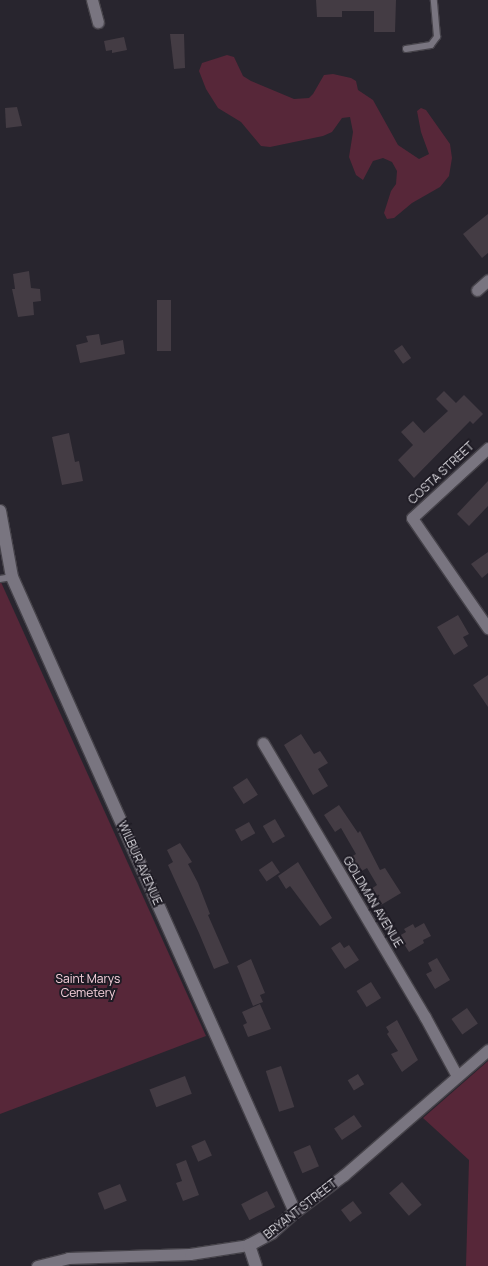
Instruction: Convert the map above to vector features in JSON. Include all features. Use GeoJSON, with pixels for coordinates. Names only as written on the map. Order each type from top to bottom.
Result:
{"type":"FeatureCollection","features":[{"type":"Feature","properties":{"kind":"street"},"geometry":{"type":"LineString","coordinates":[[92,0],[98,22]]}},
{"type":"Feature","properties":{"kind":"street"},"geometry":{"type":"LineString","coordinates":[[478,290],[488,280]]}},
{"type":"Feature","properties":{"kind":"street","name":"COSTA STREET"},"geometry":{"type":"LineString","coordinates":[[488,448],[442,488],[412,518],[488,628]]}},
{"type":"Feature","properties":{"kind":"street","name":"WILBUR AVENUE"},"geometry":{"type":"LineString","coordinates":[[0,510],[6,578],[295,1212]]}},
{"type":"Feature","properties":{"kind":"street","name":"GOLDMAN AVENUE"},"geometry":{"type":"LineString","coordinates":[[263,743],[426,1017],[457,1076]]}},
{"type":"Feature","properties":{"kind":"street","name":"BRYANT STREET"},"geometry":{"type":"LineString","coordinates":[[37,1266],[68,1258],[190,1254],[249,1245],[272,1232],[344,1175],[488,1050]]}},
{"type":"Feature","properties":{"kind":"street"},"geometry":{"type":"LineString","coordinates":[[249,1245],[256,1266]]}},
{"type":"Feature","properties":{"kind":"lane"},"geometry":{"type":"LineString","coordinates":[[406,49],[431,45],[437,37],[434,0]]}},
{"type":"Feature","properties":{"kind":"green space"},"geometry":{"type":"Polygon","coordinates":[[[227,55],[234,57],[243,76],[294,99],[309,98],[324,75],[333,74],[351,78],[356,81],[358,90],[373,100],[398,145],[419,159],[429,154],[421,132],[417,111],[421,108],[426,110],[450,144],[452,158],[449,176],[440,187],[412,203],[394,218],[387,219],[384,213],[391,191],[396,184],[397,171],[392,162],[383,158],[373,161],[363,180],[356,175],[349,157],[353,132],[350,117],[342,118],[332,132],[323,136],[270,147],[261,146],[241,122],[218,108],[206,89],[199,71],[202,63],[227,55]]]}},
{"type":"Feature","properties":{"kind":"green space","name":"Saint Marys Cemetery"},"geometry":{"type":"Polygon","coordinates":[[[0,580],[206,1036],[0,1114],[0,580]]]}},
{"type":"Feature","properties":{"kind":"green space"},"geometry":{"type":"Polygon","coordinates":[[[488,1061],[488,1266],[466,1266],[469,1160],[423,1118],[488,1061]]]}},
{"type":"Feature","properties":{"kind":"building"},"geometry":{"type":"Polygon","coordinates":[[[316,0],[396,0],[395,32],[374,32],[374,11],[342,11],[342,17],[317,17],[316,0]]]}},
{"type":"Feature","properties":{"kind":"building"},"geometry":{"type":"Polygon","coordinates":[[[170,34],[184,34],[185,68],[174,69],[170,34]]]}},
{"type":"Feature","properties":{"kind":"building"},"geometry":{"type":"Polygon","coordinates":[[[124,37],[127,50],[112,53],[112,50],[106,51],[104,41],[124,37]]]}},
{"type":"Feature","properties":{"kind":"building"},"geometry":{"type":"Polygon","coordinates":[[[17,107],[22,126],[6,128],[5,108],[17,107]]]}},
{"type":"Feature","properties":{"kind":"building"},"geometry":{"type":"Polygon","coordinates":[[[488,214],[488,253],[482,258],[463,234],[488,214]]]}},
{"type":"Feature","properties":{"kind":"building"},"geometry":{"type":"Polygon","coordinates":[[[29,271],[31,288],[40,289],[41,301],[33,302],[34,315],[18,317],[12,289],[15,289],[13,274],[29,271]]]}},
{"type":"Feature","properties":{"kind":"building"},"geometry":{"type":"Polygon","coordinates":[[[157,300],[171,300],[171,351],[157,351],[157,300]]]}},
{"type":"Feature","properties":{"kind":"building"},"geometry":{"type":"Polygon","coordinates":[[[99,334],[101,345],[123,340],[125,354],[80,363],[76,345],[88,342],[86,336],[99,334]]]}},
{"type":"Feature","properties":{"kind":"building"},"geometry":{"type":"Polygon","coordinates":[[[402,345],[411,358],[403,364],[394,351],[402,345]]]}},
{"type":"Feature","properties":{"kind":"building"},"geometry":{"type":"Polygon","coordinates":[[[444,391],[456,403],[464,395],[483,414],[473,424],[470,421],[414,478],[398,460],[413,445],[401,432],[413,421],[424,433],[448,411],[436,399],[444,391]]]}},
{"type":"Feature","properties":{"kind":"building"},"geometry":{"type":"Polygon","coordinates":[[[69,433],[75,462],[79,461],[83,481],[62,485],[52,437],[69,433]]]}},
{"type":"Feature","properties":{"kind":"building"},"geometry":{"type":"Polygon","coordinates":[[[488,481],[488,506],[469,526],[457,514],[488,481]]]}},
{"type":"Feature","properties":{"kind":"building"},"geometry":{"type":"Polygon","coordinates":[[[488,552],[488,573],[482,578],[471,564],[488,552]]]}},
{"type":"Feature","properties":{"kind":"building"},"geometry":{"type":"Polygon","coordinates":[[[458,615],[469,634],[463,637],[468,646],[454,655],[437,627],[458,615]]]}},
{"type":"Feature","properties":{"kind":"building"},"geometry":{"type":"Polygon","coordinates":[[[488,675],[488,707],[473,685],[488,675]]]}},
{"type":"Feature","properties":{"kind":"building"},"geometry":{"type":"Polygon","coordinates":[[[301,734],[314,754],[320,751],[328,763],[318,769],[328,786],[313,795],[284,745],[301,734]]]}},
{"type":"Feature","properties":{"kind":"building"},"geometry":{"type":"Polygon","coordinates":[[[247,778],[258,795],[244,804],[233,787],[247,778]]]}},
{"type":"Feature","properties":{"kind":"building"},"geometry":{"type":"Polygon","coordinates":[[[339,805],[358,833],[360,831],[380,870],[385,868],[401,893],[381,905],[371,889],[377,885],[367,868],[360,872],[351,857],[356,854],[341,828],[335,832],[324,815],[339,805]]]}},
{"type":"Feature","properties":{"kind":"building"},"geometry":{"type":"Polygon","coordinates":[[[275,819],[285,836],[273,843],[263,826],[275,819]]]}},
{"type":"Feature","properties":{"kind":"building"},"geometry":{"type":"Polygon","coordinates":[[[249,822],[255,833],[241,841],[235,830],[249,822]]]}},
{"type":"Feature","properties":{"kind":"building"},"geometry":{"type":"Polygon","coordinates":[[[180,843],[192,862],[188,864],[198,883],[210,914],[208,915],[229,963],[214,969],[168,865],[173,862],[167,850],[180,843]]]}},
{"type":"Feature","properties":{"kind":"building"},"geometry":{"type":"Polygon","coordinates":[[[272,861],[280,873],[267,882],[259,870],[272,861]]]}},
{"type":"Feature","properties":{"kind":"building"},"geometry":{"type":"Polygon","coordinates":[[[298,862],[332,918],[320,926],[290,886],[286,889],[278,876],[298,862]]]}},
{"type":"Feature","properties":{"kind":"building"},"geometry":{"type":"Polygon","coordinates":[[[424,923],[431,936],[423,940],[424,943],[409,952],[399,936],[406,932],[404,929],[413,924],[415,928],[424,923]]]}},
{"type":"Feature","properties":{"kind":"building"},"geometry":{"type":"Polygon","coordinates":[[[340,942],[344,948],[349,945],[359,960],[345,969],[331,948],[340,942]]]}},
{"type":"Feature","properties":{"kind":"building"},"geometry":{"type":"Polygon","coordinates":[[[437,958],[450,980],[435,989],[426,974],[432,971],[428,963],[437,958]]]}},
{"type":"Feature","properties":{"kind":"building"},"geometry":{"type":"Polygon","coordinates":[[[251,959],[265,993],[260,995],[263,1002],[253,1006],[237,966],[251,959]]]}},
{"type":"Feature","properties":{"kind":"building"},"geometry":{"type":"Polygon","coordinates":[[[371,982],[381,998],[367,1007],[357,991],[371,982]]]}},
{"type":"Feature","properties":{"kind":"building"},"geometry":{"type":"Polygon","coordinates":[[[260,1004],[271,1029],[248,1037],[243,1025],[247,1023],[242,1012],[260,1004]]]}},
{"type":"Feature","properties":{"kind":"building"},"geometry":{"type":"Polygon","coordinates":[[[467,1008],[478,1024],[462,1034],[451,1019],[467,1008]]]}},
{"type":"Feature","properties":{"kind":"building"},"geometry":{"type":"Polygon","coordinates":[[[397,1020],[418,1060],[402,1072],[391,1054],[398,1051],[387,1034],[389,1032],[386,1027],[397,1020]]]}},
{"type":"Feature","properties":{"kind":"building"},"geometry":{"type":"Polygon","coordinates":[[[281,1066],[294,1107],[279,1112],[266,1071],[281,1066]]]}},
{"type":"Feature","properties":{"kind":"building"},"geometry":{"type":"Polygon","coordinates":[[[358,1074],[364,1084],[354,1090],[348,1080],[358,1074]]]}},
{"type":"Feature","properties":{"kind":"building"},"geometry":{"type":"Polygon","coordinates":[[[185,1076],[192,1094],[156,1107],[150,1090],[185,1076]]]}},
{"type":"Feature","properties":{"kind":"building"},"geometry":{"type":"Polygon","coordinates":[[[354,1115],[362,1127],[342,1140],[334,1128],[354,1115]]]}},
{"type":"Feature","properties":{"kind":"building"},"geometry":{"type":"Polygon","coordinates":[[[205,1140],[212,1156],[198,1162],[191,1146],[205,1140]]]}},
{"type":"Feature","properties":{"kind":"building"},"geometry":{"type":"Polygon","coordinates":[[[310,1145],[319,1166],[302,1173],[293,1152],[310,1145]]]}},
{"type":"Feature","properties":{"kind":"building"},"geometry":{"type":"Polygon","coordinates":[[[186,1160],[199,1195],[183,1201],[176,1183],[182,1181],[176,1164],[186,1160]]]}},
{"type":"Feature","properties":{"kind":"building"},"geometry":{"type":"Polygon","coordinates":[[[402,1182],[422,1205],[409,1216],[389,1193],[402,1182]]]}},
{"type":"Feature","properties":{"kind":"building"},"geometry":{"type":"Polygon","coordinates":[[[120,1184],[127,1201],[104,1210],[98,1193],[120,1184]]]}},
{"type":"Feature","properties":{"kind":"building"},"geometry":{"type":"Polygon","coordinates":[[[267,1191],[275,1207],[249,1220],[241,1204],[267,1191]]]}},
{"type":"Feature","properties":{"kind":"building"},"geometry":{"type":"Polygon","coordinates":[[[353,1201],[362,1213],[350,1222],[341,1210],[353,1201]]]}}]}
